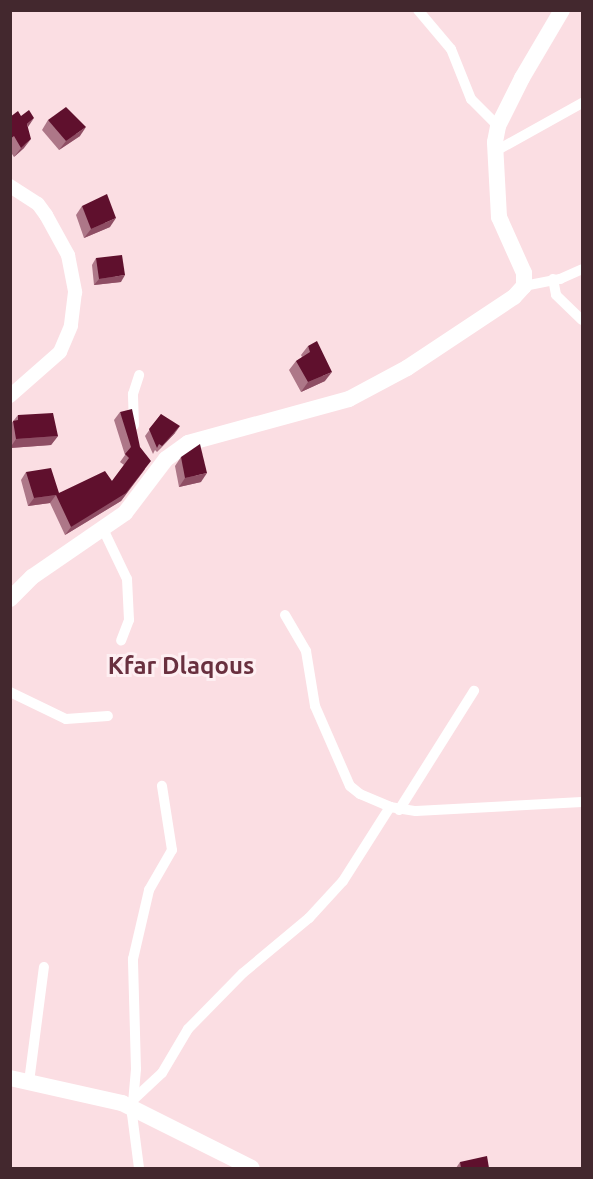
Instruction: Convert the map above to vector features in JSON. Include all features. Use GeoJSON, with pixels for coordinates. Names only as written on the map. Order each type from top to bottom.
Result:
{"type":"FeatureCollection","features":[{"type":"Feature","properties":{"kind":"main road"},"geometry":{"type":"LineString","coordinates":[[10,599],[32,577],[103,529],[138,499],[152,466],[176,451],[209,435],[349,399],[457,336],[524,286],[520,260],[499,217],[494,152],[498,126],[562,10]]}},
{"type":"Feature","properties":{"kind":"main road"},"geometry":{"type":"LineString","coordinates":[[10,1078],[133,1103],[252,1168]]}},
{"type":"Feature","properties":{"kind":"street"},"geometry":{"type":"LineString","coordinates":[[418,10],[450,49],[471,99],[498,126]]}},
{"type":"Feature","properties":{"kind":"street"},"geometry":{"type":"LineString","coordinates":[[494,152],[582,103]]}},
{"type":"Feature","properties":{"kind":"street"},"geometry":{"type":"LineString","coordinates":[[10,186],[46,215],[68,255],[75,292],[71,326],[60,352],[10,396]]}},
{"type":"Feature","properties":{"kind":"street"},"geometry":{"type":"LineString","coordinates":[[524,286],[582,269]]}},
{"type":"Feature","properties":{"kind":"street"},"geometry":{"type":"LineString","coordinates":[[553,279],[556,296],[582,320]]}},
{"type":"Feature","properties":{"kind":"street"},"geometry":{"type":"LineString","coordinates":[[137,439],[133,403],[139,375]]}},
{"type":"Feature","properties":{"kind":"street"},"geometry":{"type":"LineString","coordinates":[[103,529],[127,579],[129,620],[121,641]]}},
{"type":"Feature","properties":{"kind":"street"},"geometry":{"type":"LineString","coordinates":[[285,615],[306,651],[315,706],[350,786],[394,809],[582,802]]}},
{"type":"Feature","properties":{"kind":"street"},"geometry":{"type":"LineString","coordinates":[[133,1103],[162,1073],[188,1029],[243,973],[309,918],[343,881],[474,691]]}},
{"type":"Feature","properties":{"kind":"street"},"geometry":{"type":"LineString","coordinates":[[10,692],[66,719],[108,716]]}},
{"type":"Feature","properties":{"kind":"street"},"geometry":{"type":"LineString","coordinates":[[139,1168],[133,1103],[136,939],[149,890],[172,850],[162,786]]}},
{"type":"Feature","properties":{"kind":"street"},"geometry":{"type":"LineString","coordinates":[[29,1082],[44,967]]}},
{"type":"Feature","properties":{"kind":"building"},"geometry":{"type":"Polygon","coordinates":[[[66,107],[86,127],[66,141],[48,120],[66,107]]]}},
{"type":"Feature","properties":{"kind":"building"},"geometry":{"type":"Polygon","coordinates":[[[29,110],[34,118],[27,124],[31,139],[21,148],[14,136],[10,139],[10,117],[18,111],[21,116],[29,110]]]}},
{"type":"Feature","properties":{"kind":"building"},"geometry":{"type":"Polygon","coordinates":[[[107,194],[116,218],[91,229],[82,206],[107,194]]]}},
{"type":"Feature","properties":{"kind":"building"},"geometry":{"type":"Polygon","coordinates":[[[122,255],[125,275],[99,279],[96,258],[122,255]]]}},
{"type":"Feature","properties":{"kind":"building"},"geometry":{"type":"Polygon","coordinates":[[[317,341],[332,372],[308,382],[296,361],[310,352],[308,346],[317,341]]]}},
{"type":"Feature","properties":{"kind":"building"},"geometry":{"type":"Polygon","coordinates":[[[132,409],[140,447],[151,461],[126,493],[71,527],[56,495],[34,498],[26,472],[51,468],[59,493],[105,471],[112,481],[129,458],[125,454],[131,447],[120,412],[132,409]]]}},
{"type":"Feature","properties":{"kind":"building"},"geometry":{"type":"Polygon","coordinates":[[[53,413],[58,436],[16,439],[13,421],[18,420],[18,415],[53,413]]]}},
{"type":"Feature","properties":{"kind":"building"},"geometry":{"type":"Polygon","coordinates":[[[161,414],[180,426],[162,446],[159,444],[157,448],[149,429],[161,414]]]}},
{"type":"Feature","properties":{"kind":"building"},"geometry":{"type":"Polygon","coordinates":[[[200,444],[207,473],[185,478],[181,457],[200,444]]]}},
{"type":"Feature","properties":{"kind":"building"},"geometry":{"type":"Polygon","coordinates":[[[487,1156],[489,1168],[461,1168],[460,1162],[487,1156]]]}},
{"type":"Feature","properties":{"kind":"district","name":"Kfar Dlaqous"},"geometry":{"type":"Point","coordinates":[181,666]}}]}
